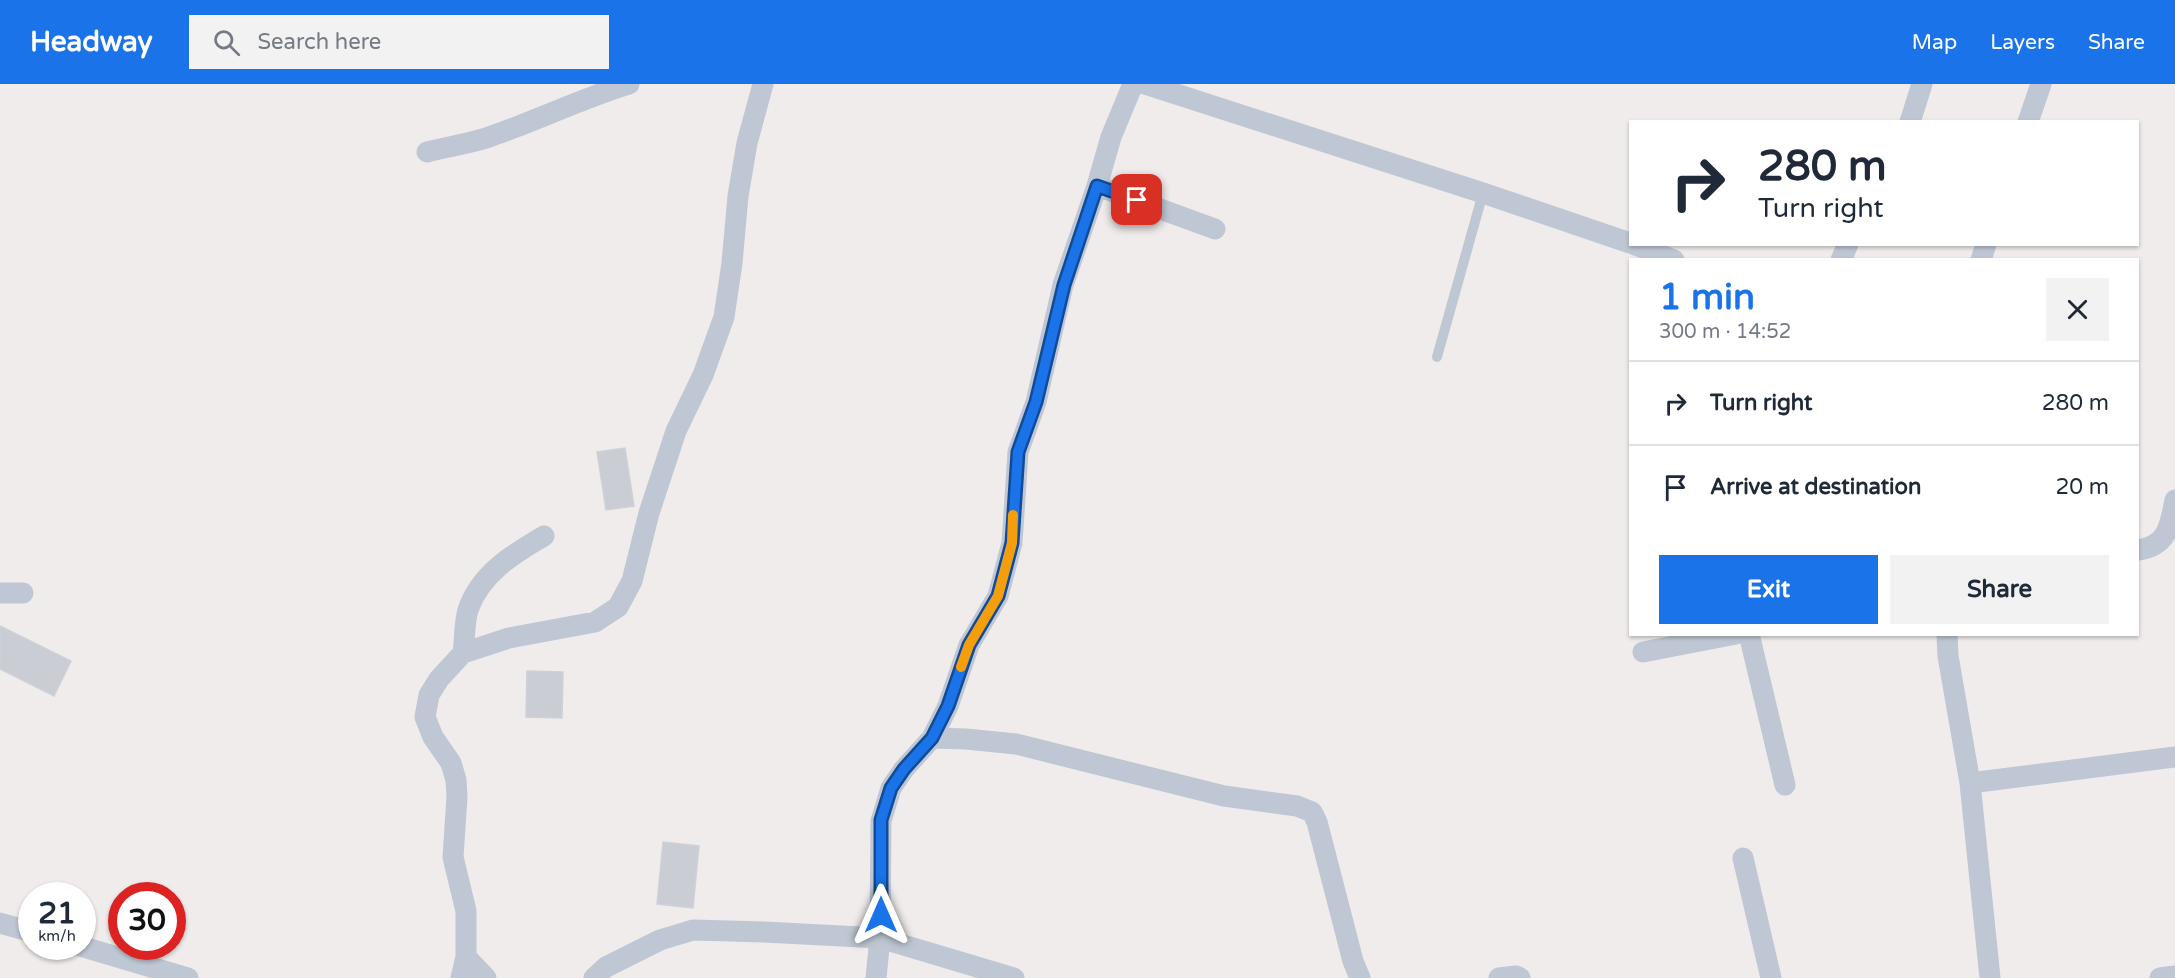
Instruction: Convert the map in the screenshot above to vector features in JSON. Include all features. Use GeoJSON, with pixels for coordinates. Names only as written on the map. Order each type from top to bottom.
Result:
{"type":"FeatureCollection","features":[{"type":"Feature","properties":{"kind":"street"},"geometry":{"type":"LineString","coordinates":[[427,152],[483,138],[542,117],[595,89],[629,84]]}},
{"type":"Feature","properties":{"kind":"street"},"geometry":{"type":"LineString","coordinates":[[461,978],[466,957],[466,911],[453,857],[456,780],[451,764],[433,737],[425,717],[429,695],[439,679],[463,652],[509,638],[595,622],[618,607],[632,582],[649,513],[676,431],[703,375],[724,317],[738,196],[747,143],[763,84]]}},
{"type":"Feature","properties":{"kind":"street"},"geometry":{"type":"LineString","coordinates":[[876,978],[880,938],[881,820],[891,788],[904,769],[932,738],[948,706],[969,645],[998,596],[1012,543],[1018,452],[1036,402],[1064,285],[1111,137],[1133,84]]}},
{"type":"Feature","properties":{"kind":"street"},"geometry":{"type":"LineString","coordinates":[[1145,84],[1483,193],[1629,243]]}},
{"type":"Feature","properties":{"kind":"street"},"geometry":{"type":"LineString","coordinates":[[1911,120],[1922,84]]}},
{"type":"Feature","properties":{"kind":"street"},"geometry":{"type":"LineString","coordinates":[[2029,120],[2041,84]]}},
{"type":"Feature","properties":{"kind":"street"},"geometry":{"type":"LineString","coordinates":[[1097,186],[1215,229]]}},
{"type":"Feature","properties":{"kind":"street"},"geometry":{"type":"LineString","coordinates":[[1637,246],[1669,258]]}},
{"type":"Feature","properties":{"kind":"street"},"geometry":{"type":"LineString","coordinates":[[2139,550],[2158,543],[2170,529],[2175,500]]}},
{"type":"Feature","properties":{"kind":"street"},"geometry":{"type":"LineString","coordinates":[[463,652],[468,610],[486,577],[511,555],[544,536]]}},
{"type":"Feature","properties":{"kind":"street"},"geometry":{"type":"LineString","coordinates":[[0,593],[23,593]]}},
{"type":"Feature","properties":{"kind":"street"},"geometry":{"type":"LineString","coordinates":[[1643,652],[1726,636]]}},
{"type":"Feature","properties":{"kind":"street"},"geometry":{"type":"LineString","coordinates":[[1749,636],[1785,785]]}},
{"type":"Feature","properties":{"kind":"street"},"geometry":{"type":"LineString","coordinates":[[1947,636],[1948,656],[1970,783],[1990,978]]}},
{"type":"Feature","properties":{"kind":"street"},"geometry":{"type":"LineString","coordinates":[[932,738],[1016,744],[1224,796],[1297,806],[1312,812],[1317,822],[1350,950],[1360,978]]}},
{"type":"Feature","properties":{"kind":"street"},"geometry":{"type":"LineString","coordinates":[[1970,783],[2175,757]]}},
{"type":"Feature","properties":{"kind":"street"},"geometry":{"type":"LineString","coordinates":[[1743,858],[1771,978]]}},
{"type":"Feature","properties":{"kind":"street"},"geometry":{"type":"LineString","coordinates":[[0,923],[18,928]]}},
{"type":"Feature","properties":{"kind":"street"},"geometry":{"type":"LineString","coordinates":[[594,978],[606,967],[660,939],[693,930],[880,938],[1014,978]]}},
{"type":"Feature","properties":{"kind":"street"},"geometry":{"type":"LineString","coordinates":[[96,951],[189,978]]}},
{"type":"Feature","properties":{"kind":"street"},"geometry":{"type":"LineString","coordinates":[[466,957],[486,978]]}},
{"type":"Feature","properties":{"kind":"street"},"geometry":{"type":"LineString","coordinates":[[1499,978],[1516,976],[1520,978]]}},
{"type":"Feature","properties":{"kind":"street"},"geometry":{"type":"LineString","coordinates":[[2160,978],[2175,976]]}},
{"type":"Feature","properties":{"kind":"lane"},"geometry":{"type":"LineString","coordinates":[[1437,357],[1483,193]]}},
{"type":"Feature","properties":{"kind":"building"},"geometry":{"type":"Polygon","coordinates":[[[625,448],[634,506],[606,510],[597,452],[625,448]]]}},
{"type":"Feature","properties":{"kind":"building"},"geometry":{"type":"Polygon","coordinates":[[[0,626],[71,661],[54,696],[0,669],[0,626]]]}},
{"type":"Feature","properties":{"kind":"building"},"geometry":{"type":"Polygon","coordinates":[[[527,671],[563,672],[562,718],[526,717],[527,671]]]}},
{"type":"Feature","properties":{"kind":"building"},"geometry":{"type":"Polygon","coordinates":[[[663,842],[699,846],[693,908],[657,904],[663,842]]]}},
{"type":"Feature","properties":{"kind":"slow traffic"},"geometry":{"type":"LineString","coordinates":[[961,667],[969,645],[998,596],[1012,543],[1013,515]]}},
{"type":"Feature","properties":{"kind":"route"},"geometry":{"type":"LineString","coordinates":[[881,915],[881,820],[891,788],[904,769],[932,738],[948,706],[969,645],[998,596],[1012,543],[1018,452],[1036,402],[1064,285],[1097,186],[1137,200]]}}]}
